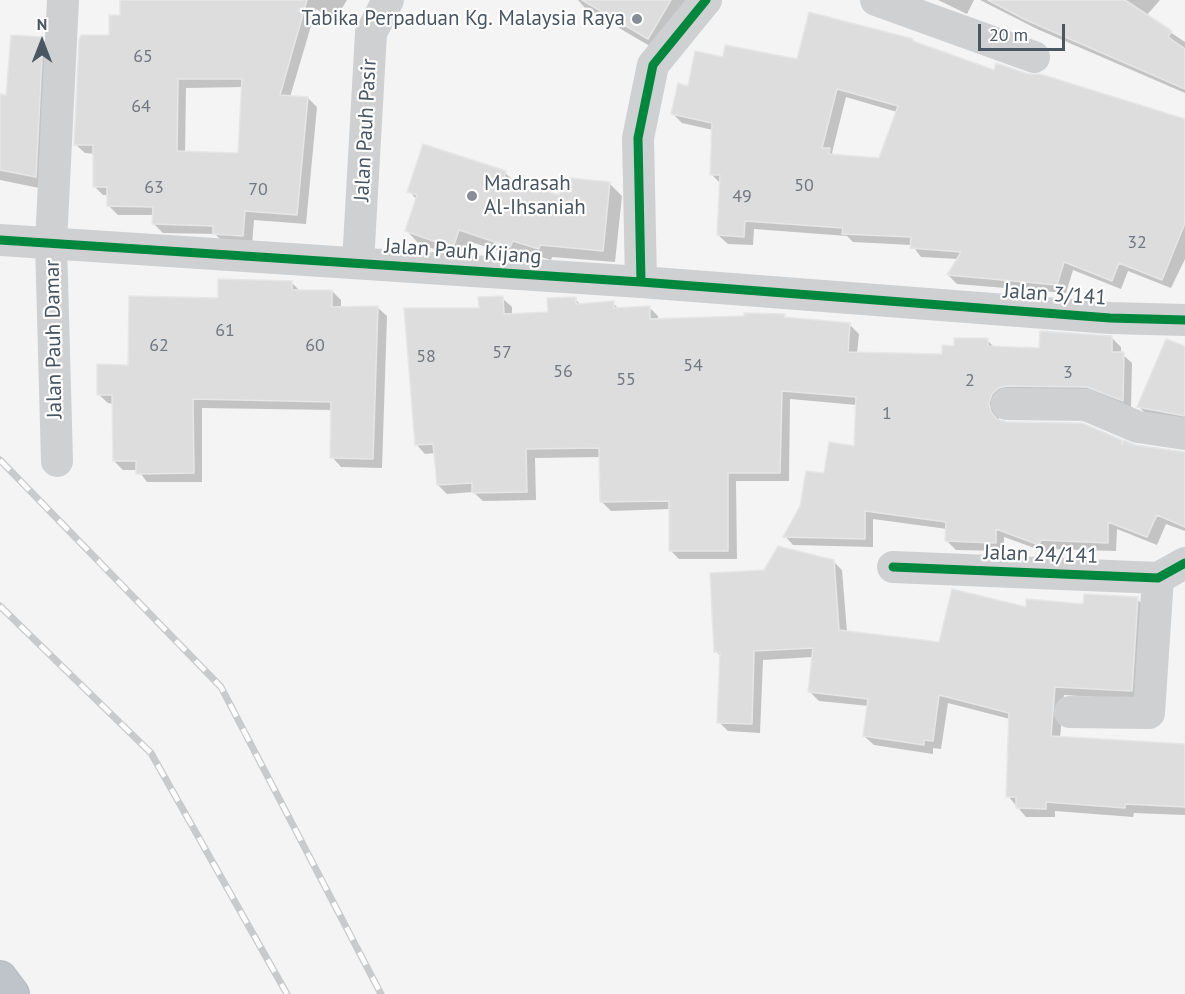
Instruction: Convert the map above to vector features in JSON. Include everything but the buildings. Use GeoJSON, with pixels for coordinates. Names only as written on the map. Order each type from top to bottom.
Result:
{"type":"FeatureCollection","features":[{"type":"Feature","properties":{"kind":"highway"},"geometry":{"type":"LineString","coordinates":[[0,978],[12,994]]}},
{"type":"Feature","properties":{"kind":"street","name":"Jalan Pauh Damar"},"geometry":{"type":"LineString","coordinates":[[57,461],[51,243],[63,0]]}},
{"type":"Feature","properties":{"kind":"street","name":"Jalan Pauh Pasir"},"geometry":{"type":"LineString","coordinates":[[358,264],[371,33],[388,0]]}},
{"type":"Feature","properties":{"kind":"street"},"geometry":{"type":"LineString","coordinates":[[641,282],[639,138],[653,65],[706,0]]}},
{"type":"Feature","properties":{"kind":"street"},"geometry":{"type":"LineString","coordinates":[[876,0],[1034,57]]}},
{"type":"Feature","properties":{"kind":"street","name":"Jalan Pauh Kijang"},"geometry":{"type":"LineString","coordinates":[[0,240],[641,282],[923,304]]}},
{"type":"Feature","properties":{"kind":"street","name":"Jalan 3/141"},"geometry":{"type":"LineString","coordinates":[[923,304],[1110,318],[1185,320]]}},
{"type":"Feature","properties":{"kind":"street"},"geometry":{"type":"LineString","coordinates":[[1007,404],[1086,405],[1138,428],[1185,434]]}},
{"type":"Feature","properties":{"kind":"street"},"geometry":{"type":"LineString","coordinates":[[1070,712],[1149,713],[1158,578],[1185,563]]}},
{"type":"Feature","properties":{"kind":"street","name":"Jalan 24/141"},"geometry":{"type":"LineString","coordinates":[[893,567],[1158,578]]}},
{"type":"Feature","properties":{"kind":"railway"},"geometry":{"type":"LineString","coordinates":[[0,460],[221,687],[381,994]]}},
{"type":"Feature","properties":{"kind":"railway"},"geometry":{"type":"LineString","coordinates":[[0,606],[151,753],[287,994]]}},
{"type":"Feature","properties":{"kind":"cycle path"},"geometry":{"type":"LineString","coordinates":[[641,282],[638,138],[653,65],[706,0]]}},
{"type":"Feature","properties":{"kind":"cycle path"},"geometry":{"type":"LineString","coordinates":[[0,240],[641,282],[1110,318],[1185,320]]}},
{"type":"Feature","properties":{"kind":"cycle path"},"geometry":{"type":"LineString","coordinates":[[893,567],[1158,578],[1185,563]]}},
{"type":"Feature","properties":{"kind":"place","name":"Tabika Perpaduan Kg. Malaysia Raya"},"geometry":{"type":"Point","coordinates":[637,19]}},
{"type":"Feature","properties":{"kind":"place","name":"Madrasah Al-Ihsaniah"},"geometry":{"type":"Point","coordinates":[472,196]}}]}
